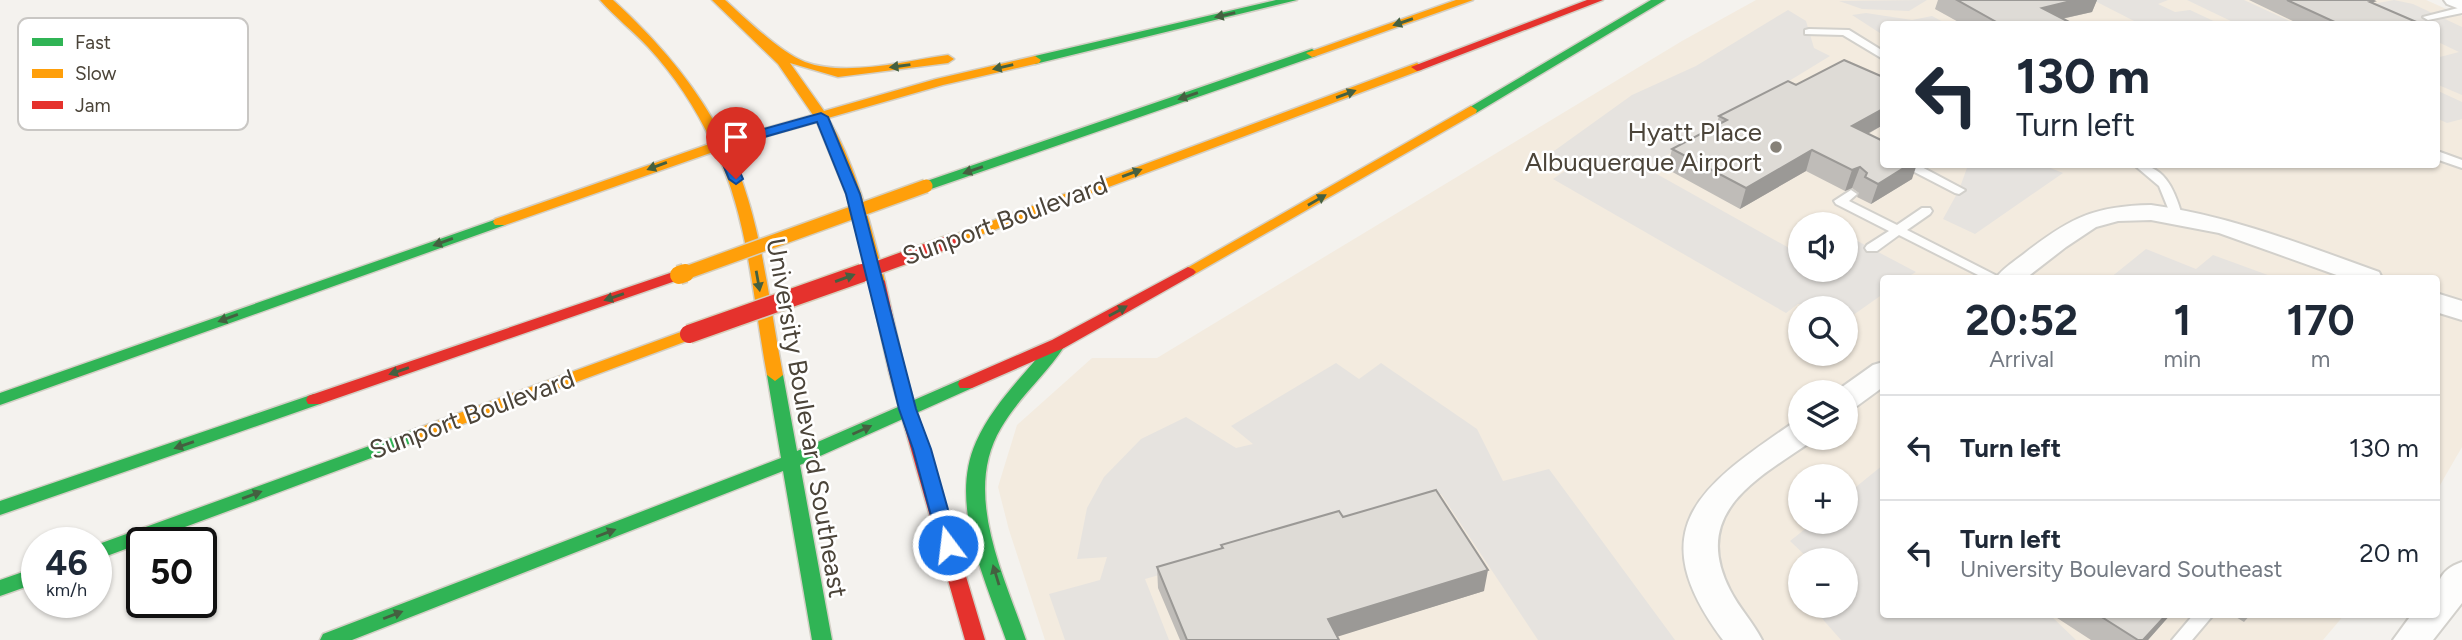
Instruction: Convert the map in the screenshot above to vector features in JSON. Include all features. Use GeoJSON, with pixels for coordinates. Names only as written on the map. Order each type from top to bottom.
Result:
{"type":"FeatureCollection","features":[{"type":"Feature","properties":{"kind":"main road","name":"University Boulevard Southeast"},"geometry":{"type":"LineString","coordinates":[[606,0],[660,49],[682,77],[703,107],[736,179],[747,221],[822,640]]}},
{"type":"Feature","properties":{"kind":"main road"},"geometry":{"type":"LineString","coordinates":[[718,0],[766,41],[799,64],[838,73],[970,55]]}},
{"type":"Feature","properties":{"kind":"main road"},"geometry":{"type":"LineString","coordinates":[[1101,28],[1231,0]]}},
{"type":"Feature","properties":{"kind":"main road"},"geometry":{"type":"LineString","coordinates":[[0,399],[722,145],[940,82],[1291,0]]}},
{"type":"Feature","properties":{"kind":"main road"},"geometry":{"type":"LineString","coordinates":[[0,508],[1467,0]]}},
{"type":"Feature","properties":{"kind":"main road","name":"Sunport Boulevard"},"geometry":{"type":"LineString","coordinates":[[112,547],[689,334],[954,240],[1597,0]]}},
{"type":"Feature","properties":{"kind":"main road"},"geometry":{"type":"LineString","coordinates":[[330,640],[789,462],[1058,344],[1297,212],[1659,0]]}},
{"type":"Feature","properties":{"kind":"main road"},"geometry":{"type":"LineString","coordinates":[[766,41],[808,93],[821,117],[853,194],[908,409],[922,449],[975,640]]}},
{"type":"Feature","properties":{"kind":"main road"},"geometry":{"type":"LineString","coordinates":[[1016,640],[984,533],[975,484],[979,457],[1006,412],[1058,344]]}},
{"type":"Feature","properties":{"kind":"main road"},"geometry":{"type":"LineString","coordinates":[[0,588],[21,581]]}},
{"type":"Feature","properties":{"kind":"street"},"geometry":{"type":"LineString","coordinates":[[2454,0],[2462,4]]}},
{"type":"Feature","properties":{"kind":"street"},"geometry":{"type":"LineString","coordinates":[[2012,275],[2088,221],[2128,213],[2176,215],[2227,227],[2361,275]]}},
{"type":"Feature","properties":{"kind":"street"},"geometry":{"type":"LineString","coordinates":[[2440,304],[2462,312]]}},
{"type":"Feature","properties":{"kind":"street"},"geometry":{"type":"LineString","coordinates":[[1858,390],[1880,374]]}},
{"type":"Feature","properties":{"kind":"street"},"geometry":{"type":"LineString","coordinates":[[1744,640],[1726,618],[1704,575],[1702,533],[1707,513],[1719,496],[1788,443]]}},
{"type":"Feature","properties":{"kind":"street"},"geometry":{"type":"LineString","coordinates":[[2440,605],[2462,576]]}},
{"type":"Feature","properties":{"kind":"street"},"geometry":{"type":"LineString","coordinates":[[2411,640],[2429,618]]}},
{"type":"Feature","properties":{"kind":"lane"},"geometry":{"type":"LineString","coordinates":[[2428,17],[2462,10]]}},
{"type":"Feature","properties":{"kind":"lane"},"geometry":{"type":"LineString","coordinates":[[1809,32],[1845,32],[1880,54]]}},
{"type":"Feature","properties":{"kind":"lane"},"geometry":{"type":"LineString","coordinates":[[2440,156],[2462,164]]}},
{"type":"Feature","properties":{"kind":"lane"},"geometry":{"type":"LineString","coordinates":[[1913,168],[1959,190]]}},
{"type":"Feature","properties":{"kind":"lane"},"geometry":{"type":"LineString","coordinates":[[2145,168],[2160,177],[2176,215]]}},
{"type":"Feature","properties":{"kind":"lane"},"geometry":{"type":"LineString","coordinates":[[1851,194],[1840,201],[1988,275]]}},
{"type":"Feature","properties":{"kind":"lane"},"geometry":{"type":"LineString","coordinates":[[1872,248],[1926,211]]}},
{"type":"Feature","properties":{"kind":"lane"},"geometry":{"type":"LineString","coordinates":[[2181,640],[2200,618]]}},
{"type":"Feature","properties":{"kind":"shaded area"},"geometry":{"type":"Polygon","coordinates":[[[1756,0],[2426,0],[2462,16],[2462,447],[2440,485],[2440,275],[1880,275],[1880,618],[2342,618],[2323,640],[1045,640],[1009,530],[998,487],[1017,425],[1092,358],[1157,358],[1682,41],[1756,0]]]}},
{"type":"Feature","properties":{"kind":"shaded area"},"geometry":{"type":"Polygon","coordinates":[[[1927,0],[1909,11],[1862,9],[1839,1],[1927,0]]]}},
{"type":"Feature","properties":{"kind":"shaded area"},"geometry":{"type":"Polygon","coordinates":[[[2093,0],[2168,0],[2158,4],[2175,12],[2190,10],[2214,21],[2134,21],[2093,0]]]}},
{"type":"Feature","properties":{"kind":"shaded area"},"geometry":{"type":"Polygon","coordinates":[[[2187,0],[2244,0],[2290,21],[2231,21],[2187,0]]]}},
{"type":"Feature","properties":{"kind":"shaded area"},"geometry":{"type":"Polygon","coordinates":[[[2394,0],[2413,4],[2462,27],[2462,95],[2440,86],[2440,57],[2459,52],[2440,43],[2440,21],[2394,21],[2362,6],[2394,0]]]}},
{"type":"Feature","properties":{"kind":"shaded area"},"geometry":{"type":"Polygon","coordinates":[[[1788,10],[1806,21],[1814,48],[1830,56],[1646,168],[1788,247],[1788,282],[1858,282],[1858,241],[1916,272],[1911,275],[1880,275],[1880,296],[1858,312],[1858,296],[1788,296],[1786,313],[1553,179],[1569,168],[1547,156],[1632,95],[1696,66],[1788,10]]]}},
{"type":"Feature","properties":{"kind":"shaded area"},"geometry":{"type":"Polygon","coordinates":[[[1866,13],[1912,20],[1932,16],[1941,21],[1880,21],[1880,33],[1852,15],[1866,13]]]}},
{"type":"Feature","properties":{"kind":"shaded area"},"geometry":{"type":"Polygon","coordinates":[[[2440,92],[2462,102],[2462,119],[2447,123],[2440,120],[2440,92]]]}},
{"type":"Feature","properties":{"kind":"shaded area"},"geometry":{"type":"Polygon","coordinates":[[[1967,168],[2050,168],[2063,173],[1975,234],[1943,219],[1959,190],[1967,168]]]}},
{"type":"Feature","properties":{"kind":"shaded area"},"geometry":{"type":"Polygon","coordinates":[[[2146,249],[2196,269],[2213,255],[2268,275],[2114,275],[2146,249]]]}},
{"type":"Feature","properties":{"kind":"shaded area"},"geometry":{"type":"Polygon","coordinates":[[[1336,363],[1359,379],[1381,363],[1477,429],[1503,481],[1549,469],[1675,640],[1538,640],[1441,494],[1145,579],[1169,640],[1065,640],[1049,594],[1100,580],[1107,557],[1077,559],[1087,508],[1104,477],[1141,439],[1186,417],[1236,448],[1253,444],[1231,426],[1336,363]]]}},
{"type":"Feature","properties":{"kind":"shaded area"},"geometry":{"type":"Polygon","coordinates":[[[1880,467],[1880,618],[2053,618],[2076,640],[1841,640],[1822,618],[1858,618],[1858,548],[1797,548],[1790,541],[1799,534],[1858,534],[1858,485],[1880,467]]]}},
{"type":"Feature","properties":{"kind":"building"},"geometry":{"type":"Polygon","coordinates":[[[1957,0],[2075,0],[2042,8],[2067,21],[1995,21],[1957,0]]]}},
{"type":"Feature","properties":{"kind":"building"},"geometry":{"type":"Polygon","coordinates":[[[2287,0],[2372,0],[2374,1],[2370,2],[2414,21],[2332,21],[2287,0]]]}},
{"type":"Feature","properties":{"kind":"building","name":"Hyatt Place Albuquerque Airport"},"geometry":{"type":"Polygon","coordinates":[[[1844,60],[1880,76],[1880,111],[1852,126],[1880,140],[1880,168],[1904,168],[1878,184],[1865,177],[1867,173],[1860,167],[1852,170],[1812,150],[1746,188],[1672,149],[1727,120],[1719,116],[1788,81],[1796,85],[1844,60]]]}},
{"type":"Feature","properties":{"kind":"building"},"geometry":{"type":"Polygon","coordinates":[[[1436,490],[1488,570],[1328,619],[1339,640],[1187,640],[1157,567],[1223,548],[1221,545],[1339,511],[1343,517],[1436,490]]]}},
{"type":"Feature","properties":{"kind":"building"},"geometry":{"type":"Polygon","coordinates":[[[2103,618],[2163,618],[2143,640],[2138,640],[2103,618]]]}},
{"type":"Feature","properties":{"kind":"traffic: fast"},"geometry":{"type":"LineString","coordinates":[[1035,60],[1291,0]]}},
{"type":"Feature","properties":{"kind":"traffic: fast"},"geometry":{"type":"LineString","coordinates":[[1471,110],[1659,0]]}},
{"type":"Feature","properties":{"kind":"traffic: fast"},"geometry":{"type":"LineString","coordinates":[[926,186],[1312,53]]}},
{"type":"Feature","properties":{"kind":"traffic: fast"},"geometry":{"type":"LineString","coordinates":[[0,399],[500,222]]}},
{"type":"Feature","properties":{"kind":"traffic: fast"},"geometry":{"type":"LineString","coordinates":[[1016,640],[993,574],[980,525],[976,478],[979,457],[992,427],[1056,347]]}},
{"type":"Feature","properties":{"kind":"traffic: fast"},"geometry":{"type":"LineString","coordinates":[[775,375],[822,640]]}},
{"type":"Feature","properties":{"kind":"traffic: fast"},"geometry":{"type":"LineString","coordinates":[[330,640],[789,462],[966,384]]}},
{"type":"Feature","properties":{"kind":"traffic: fast"},"geometry":{"type":"LineString","coordinates":[[0,508],[314,400]]}},
{"type":"Feature","properties":{"kind":"traffic: fast"},"geometry":{"type":"LineString","coordinates":[[112,547],[419,434]]}},
{"type":"Feature","properties":{"kind":"traffic: fast"},"geometry":{"type":"LineString","coordinates":[[0,588],[21,581]]}},
{"type":"Feature","properties":{"kind":"traffic: slow"},"geometry":{"type":"LineString","coordinates":[[606,0],[631,23],[675,72],[694,99],[726,158],[747,222],[775,375]]}},
{"type":"Feature","properties":{"kind":"traffic: slow"},"geometry":{"type":"LineString","coordinates":[[718,0],[782,62],[806,93],[825,125],[854,196],[877,281]]}},
{"type":"Feature","properties":{"kind":"traffic: slow"},"geometry":{"type":"LineString","coordinates":[[1312,53],[1467,0]]}},
{"type":"Feature","properties":{"kind":"traffic: slow"},"geometry":{"type":"LineString","coordinates":[[766,41],[799,64],[838,73],[948,59]]}},
{"type":"Feature","properties":{"kind":"traffic: slow"},"geometry":{"type":"LineString","coordinates":[[500,222],[690,154],[940,82],[1035,60]]}},
{"type":"Feature","properties":{"kind":"traffic: slow"},"geometry":{"type":"LineString","coordinates":[[954,240],[1417,67]]}},
{"type":"Feature","properties":{"kind":"traffic: slow"},"geometry":{"type":"LineString","coordinates":[[1188,272],[1471,110]]}},
{"type":"Feature","properties":{"kind":"traffic: slow"},"geometry":{"type":"LineString","coordinates":[[679,275],[926,186]]}},
{"type":"Feature","properties":{"kind":"traffic: slow"},"geometry":{"type":"LineString","coordinates":[[419,434],[689,334]]}},
{"type":"Feature","properties":{"kind":"traffic: jam"},"geometry":{"type":"LineString","coordinates":[[1417,67],[1597,0]]}},
{"type":"Feature","properties":{"kind":"traffic: jam"},"geometry":{"type":"LineString","coordinates":[[689,334],[954,240]]}},
{"type":"Feature","properties":{"kind":"traffic: jam"},"geometry":{"type":"LineString","coordinates":[[966,384],[1058,344],[1188,272]]}},
{"type":"Feature","properties":{"kind":"traffic: jam"},"geometry":{"type":"LineString","coordinates":[[314,400],[679,275]]}},
{"type":"Feature","properties":{"kind":"traffic: jam"},"geometry":{"type":"LineString","coordinates":[[877,281],[897,372],[975,640]]}},
{"type":"Feature","properties":{"kind":"place","name":"Hyatt Place Albuquerque Airport"},"geometry":{"type":"Point","coordinates":[1776,147]}},
{"type":"Feature","properties":{"kind":"route"},"geometry":{"type":"LineString","coordinates":[[736,179],[722,145],[821,117],[853,194],[908,409],[922,449],[948,545]]}}]}
